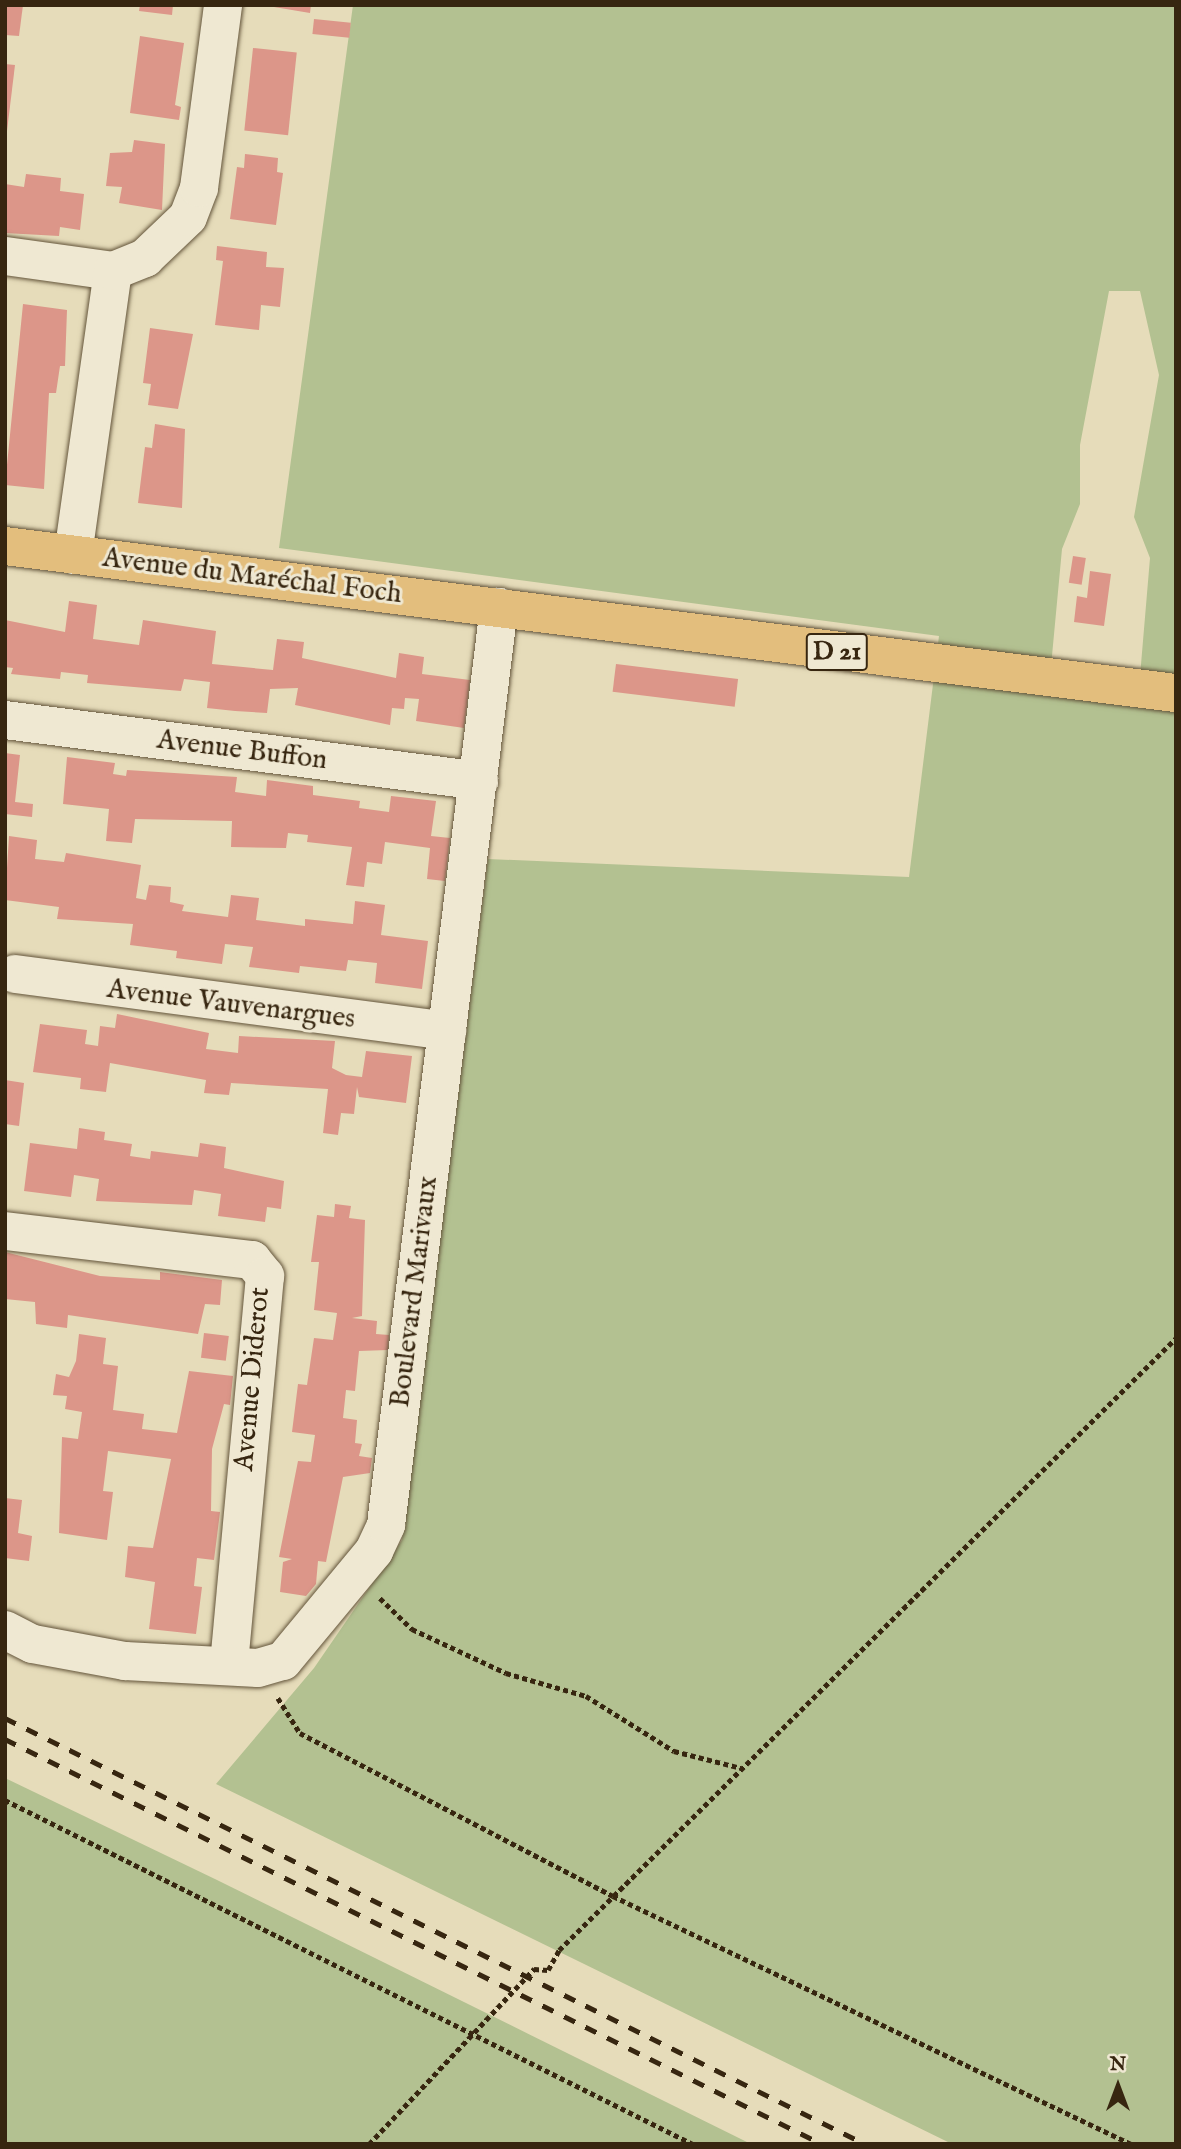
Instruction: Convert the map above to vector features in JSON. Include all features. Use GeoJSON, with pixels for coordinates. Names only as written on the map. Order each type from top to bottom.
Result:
{"type":"FeatureCollection","features":[{"type":"Feature","properties":{"kind":"main road","name":"Avenue du Maréchal Foch"},"geometry":{"type":"LineString","coordinates":[[5,546],[499,607]]}},
{"type":"Feature","properties":{"kind":"main road","name":"D 21"},"geometry":{"type":"LineString","coordinates":[[499,607],[1176,693]]}},
{"type":"Feature","properties":{"kind":"street"},"geometry":{"type":"LineString","coordinates":[[5,256],[113,271],[145,258],[188,217],[199,188],[223,5]]}},
{"type":"Feature","properties":{"kind":"street"},"geometry":{"type":"LineString","coordinates":[[73,555],[113,271]]}},
{"type":"Feature","properties":{"kind":"street","name":"Boulevard Marivaux"},"geometry":{"type":"LineString","coordinates":[[5,1630],[33,1644],[125,1661],[244,1666],[283,1661],[355,1574],[386,1525],[499,607]]}},
{"type":"Feature","properties":{"kind":"street","name":"Avenue Buffon"},"geometry":{"type":"LineString","coordinates":[[5,720],[479,781]]}},
{"type":"Feature","properties":{"kind":"street","name":"Avenue Vauvenargues"},"geometry":{"type":"LineString","coordinates":[[15,974],[447,1031]]}},
{"type":"Feature","properties":{"kind":"street","name":"Avenue Diderot"},"geometry":{"type":"LineString","coordinates":[[5,1231],[252,1260],[265,1276],[244,1666]]}},
{"type":"Feature","properties":{"kind":"path"},"geometry":{"type":"LineString","coordinates":[[369,2144],[494,2017],[534,1969],[548,1970],[559,1950],[1176,1338]]}},
{"type":"Feature","properties":{"kind":"path"},"geometry":{"type":"LineString","coordinates":[[355,1574],[412,1629],[506,1673],[586,1696],[674,1751],[742,1768]]}},
{"type":"Feature","properties":{"kind":"path"},"geometry":{"type":"LineString","coordinates":[[244,1666],[300,1733],[613,1896],[1131,2144]]}},
{"type":"Feature","properties":{"kind":"path"},"geometry":{"type":"LineString","coordinates":[[5,1800],[693,2144]]}},
{"type":"Feature","properties":{"kind":"green space"},"geometry":{"type":"Polygon","coordinates":[[[353,5],[1176,5],[1176,2144],[952,2144],[216,1784],[314,1668],[402,1540],[488,859],[909,877],[939,636],[279,548],[353,5]],[[1109,291],[1080,445],[1080,504],[1062,549],[1050,677],[1139,688],[1150,558],[1134,517],[1159,375],[1140,291],[1109,291]]]}},
{"type":"Feature","properties":{"kind":"green space"},"geometry":{"type":"Polygon","coordinates":[[[5,1778],[217,1880],[751,2144],[5,2144],[5,1778]]]}},
{"type":"Feature","properties":{"kind":"building"},"geometry":{"type":"Polygon","coordinates":[[[5,5],[23,5],[19,36],[5,35],[5,5]]]}},
{"type":"Feature","properties":{"kind":"building"},"geometry":{"type":"Polygon","coordinates":[[[140,5],[173,5],[172,15],[139,11],[140,5]]]}},
{"type":"Feature","properties":{"kind":"building"},"geometry":{"type":"Polygon","coordinates":[[[262,5],[311,5],[310,13],[262,5]]]}},
{"type":"Feature","properties":{"kind":"building"},"geometry":{"type":"Polygon","coordinates":[[[314,19],[351,23],[349,38],[312,34],[314,19]]]}},
{"type":"Feature","properties":{"kind":"building"},"geometry":{"type":"Polygon","coordinates":[[[140,36],[184,43],[175,105],[181,107],[179,120],[130,113],[140,36]]]}},
{"type":"Feature","properties":{"kind":"building"},"geometry":{"type":"Polygon","coordinates":[[[253,48],[297,53],[288,135],[244,131],[253,48]]]}},
{"type":"Feature","properties":{"kind":"building"},"geometry":{"type":"Polygon","coordinates":[[[5,64],[15,65],[7,131],[5,131],[5,64]]]}},
{"type":"Feature","properties":{"kind":"building"},"geometry":{"type":"Polygon","coordinates":[[[134,140],[165,144],[162,210],[119,203],[122,187],[106,186],[110,153],[132,152],[134,140]]]}},
{"type":"Feature","properties":{"kind":"building"},"geometry":{"type":"Polygon","coordinates":[[[245,154],[278,158],[277,172],[283,173],[276,225],[230,219],[237,167],[244,168],[245,154]]]}},
{"type":"Feature","properties":{"kind":"building"},"geometry":{"type":"Polygon","coordinates":[[[26,174],[61,178],[60,191],[84,194],[80,230],[60,227],[59,236],[5,233],[5,184],[24,187],[26,174]]]}},
{"type":"Feature","properties":{"kind":"building"},"geometry":{"type":"Polygon","coordinates":[[[217,246],[267,252],[266,267],[284,268],[280,307],[261,305],[259,330],[215,325],[223,261],[216,260],[217,246]]]}},
{"type":"Feature","properties":{"kind":"building"},"geometry":{"type":"Polygon","coordinates":[[[23,304],[67,310],[65,366],[60,366],[56,393],[49,393],[44,489],[5,485],[23,304]]]}},
{"type":"Feature","properties":{"kind":"building"},"geometry":{"type":"Polygon","coordinates":[[[150,328],[193,334],[178,409],[148,405],[151,384],[143,383],[150,328]]]}},
{"type":"Feature","properties":{"kind":"building"},"geometry":{"type":"Polygon","coordinates":[[[155,424],[185,429],[182,508],[138,503],[145,447],[152,448],[155,424]]]}},
{"type":"Feature","properties":{"kind":"building"},"geometry":{"type":"Polygon","coordinates":[[[1073,556],[1086,558],[1082,585],[1069,583],[1073,556]]]}},
{"type":"Feature","properties":{"kind":"building"},"geometry":{"type":"Polygon","coordinates":[[[1090,571],[1111,574],[1104,626],[1074,622],[1077,596],[1087,598],[1090,571]]]}},
{"type":"Feature","properties":{"kind":"building"},"geometry":{"type":"Polygon","coordinates":[[[69,601],[97,605],[93,639],[139,645],[143,620],[216,631],[212,664],[273,670],[277,639],[304,642],[302,658],[396,678],[399,653],[424,657],[422,674],[470,680],[464,728],[416,721],[419,699],[405,698],[404,709],[392,708],[390,725],[295,705],[298,688],[270,689],[267,713],[207,708],[210,682],[184,679],[181,691],[87,683],[88,675],[61,672],[60,679],[11,674],[13,668],[5,667],[5,620],[65,632],[69,601]]]}},
{"type":"Feature","properties":{"kind":"building"},"geometry":{"type":"Polygon","coordinates":[[[616,664],[738,679],[735,707],[613,692],[616,664]]]}},
{"type":"Feature","properties":{"kind":"building"},"geometry":{"type":"Polygon","coordinates":[[[5,753],[20,755],[15,802],[33,804],[32,817],[5,814],[5,753]]]}},
{"type":"Feature","properties":{"kind":"building"},"geometry":{"type":"Polygon","coordinates":[[[67,757],[115,763],[113,774],[126,776],[127,770],[237,777],[235,792],[266,796],[267,780],[313,786],[313,795],[360,801],[359,808],[389,812],[391,796],[436,801],[431,836],[450,838],[445,881],[427,879],[430,848],[385,842],[382,864],[367,862],[364,887],[346,885],[352,847],[307,842],[308,835],[288,833],[286,848],[231,847],[232,821],[135,819],[132,843],[106,841],[109,809],[63,804],[67,757]]]}},
{"type":"Feature","properties":{"kind":"building"},"geometry":{"type":"Polygon","coordinates":[[[9,836],[37,840],[35,859],[64,862],[66,853],[141,865],[136,898],[146,900],[149,885],[171,887],[170,902],[184,905],[182,911],[228,917],[231,895],[259,898],[256,920],[305,926],[305,919],[353,924],[355,901],[385,905],[381,935],[428,941],[422,989],[375,983],[377,963],[348,960],[346,971],[300,966],[299,973],[249,967],[253,947],[225,944],[222,964],[176,958],[177,951],[130,945],[133,924],[57,919],[59,907],[5,900],[9,836]]]}},
{"type":"Feature","properties":{"kind":"building"},"geometry":{"type":"Polygon","coordinates":[[[117,1014],[209,1033],[206,1049],[238,1053],[239,1036],[335,1041],[332,1068],[346,1075],[362,1077],[366,1051],[412,1056],[406,1103],[359,1097],[357,1087],[354,1114],[341,1113],[338,1135],[323,1133],[328,1089],[231,1083],[229,1095],[204,1093],[206,1080],[110,1063],[106,1092],[80,1089],[81,1078],[33,1072],[40,1024],[87,1030],[85,1044],[98,1046],[100,1026],[115,1028],[117,1014]]]}},
{"type":"Feature","properties":{"kind":"building"},"geometry":{"type":"Polygon","coordinates":[[[5,1080],[24,1083],[19,1126],[5,1124],[5,1080]]]}},
{"type":"Feature","properties":{"kind":"building"},"geometry":{"type":"Polygon","coordinates":[[[79,1128],[105,1132],[104,1140],[132,1144],[130,1156],[150,1159],[151,1151],[198,1157],[200,1143],[226,1147],[224,1168],[284,1181],[281,1209],[267,1207],[265,1222],[218,1216],[221,1194],[194,1190],[192,1205],[96,1201],[99,1179],[74,1175],[71,1197],[24,1191],[30,1143],[77,1149],[79,1128]]]}},
{"type":"Feature","properties":{"kind":"building"},"geometry":{"type":"Polygon","coordinates":[[[335,1204],[351,1206],[349,1218],[365,1220],[362,1316],[352,1318],[377,1321],[376,1334],[389,1335],[388,1350],[359,1351],[355,1391],[346,1390],[343,1418],[357,1420],[355,1443],[362,1444],[359,1456],[372,1458],[370,1473],[343,1477],[326,1562],[318,1561],[316,1584],[306,1596],[280,1592],[283,1562],[292,1559],[279,1557],[298,1461],[311,1462],[315,1435],[292,1432],[298,1384],[307,1385],[314,1338],[333,1340],[337,1313],[314,1310],[319,1262],[311,1262],[317,1215],[334,1217],[335,1204]]]}},
{"type":"Feature","properties":{"kind":"building"},"geometry":{"type":"Polygon","coordinates":[[[5,1252],[100,1276],[160,1280],[160,1272],[222,1280],[220,1305],[205,1304],[198,1334],[68,1315],[67,1328],[36,1324],[35,1302],[5,1299],[5,1252]]]}},
{"type":"Feature","properties":{"kind":"building"},"geometry":{"type":"Polygon","coordinates":[[[204,1333],[229,1336],[226,1361],[201,1358],[204,1333]]]}},
{"type":"Feature","properties":{"kind":"building"},"geometry":{"type":"Polygon","coordinates":[[[79,1334],[106,1338],[103,1364],[118,1366],[113,1410],[144,1414],[142,1429],[177,1433],[189,1371],[233,1376],[230,1405],[224,1404],[212,1449],[211,1511],[220,1512],[214,1560],[197,1558],[194,1586],[202,1587],[196,1634],[149,1629],[155,1582],[125,1577],[128,1546],[153,1548],[171,1459],[108,1451],[103,1491],[113,1492],[107,1540],[59,1533],[62,1437],[78,1439],[82,1412],[65,1409],[67,1396],[53,1395],[56,1374],[69,1377],[76,1361],[79,1334]]]}},
{"type":"Feature","properties":{"kind":"building"},"geometry":{"type":"Polygon","coordinates":[[[5,1498],[22,1500],[18,1533],[32,1536],[29,1561],[5,1558],[5,1498]]]}},
{"type":"Feature","properties":{"kind":"railway"},"geometry":{"type":"LineString","coordinates":[[5,1718],[865,2144]]}},
{"type":"Feature","properties":{"kind":"railway"},"geometry":{"type":"LineString","coordinates":[[5,1739],[822,2144]]}}]}
